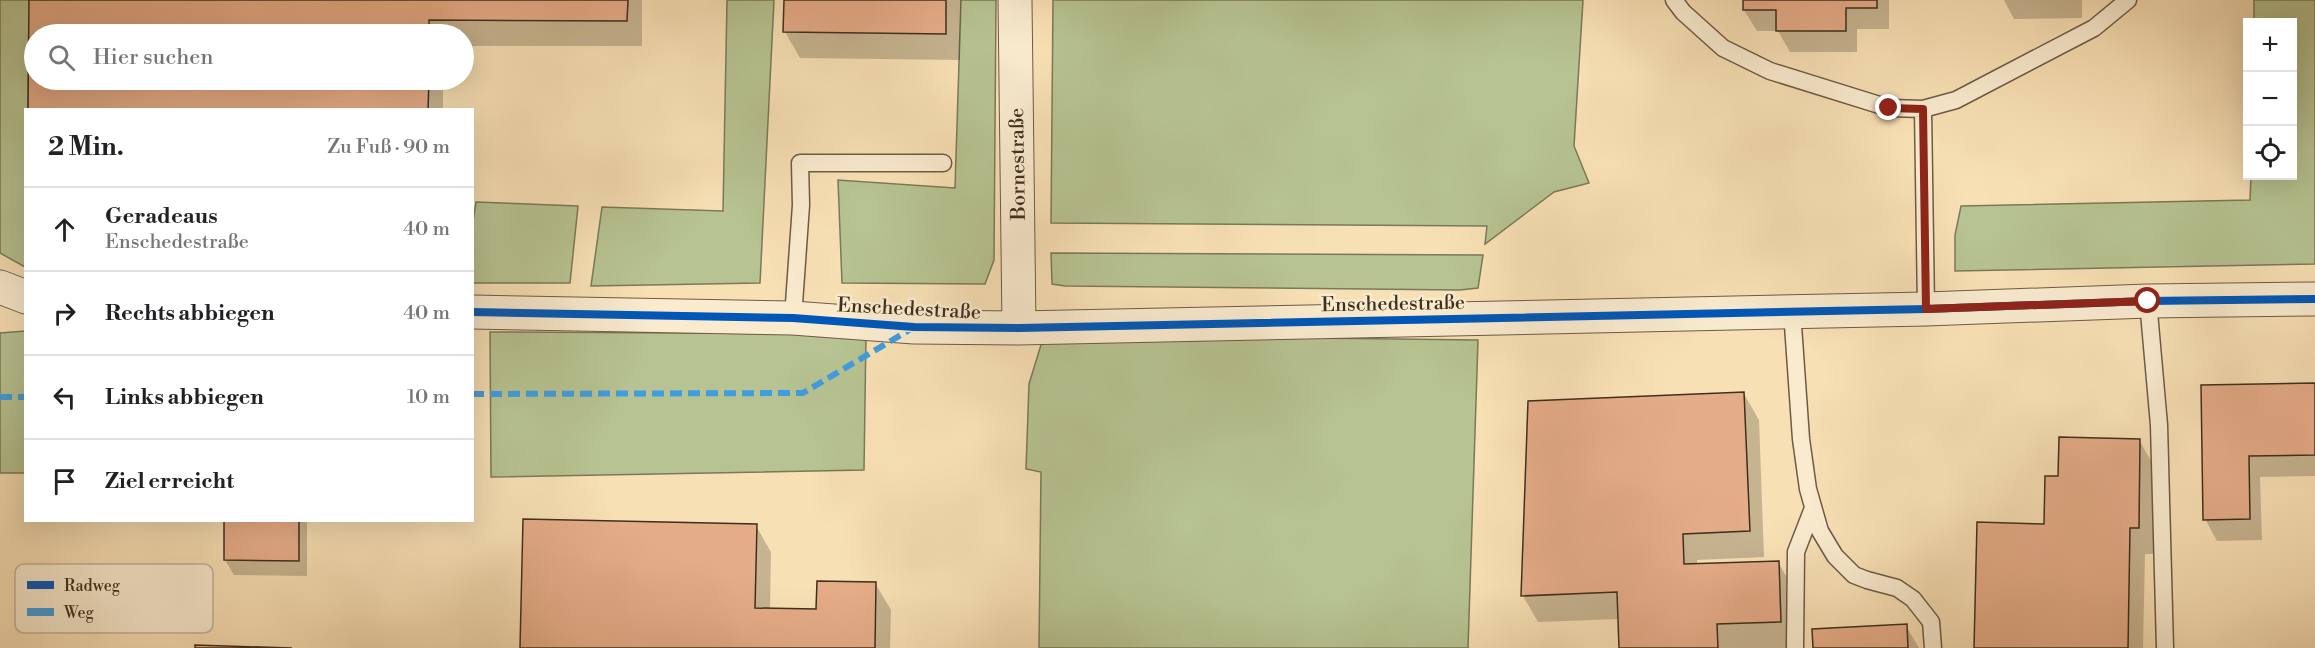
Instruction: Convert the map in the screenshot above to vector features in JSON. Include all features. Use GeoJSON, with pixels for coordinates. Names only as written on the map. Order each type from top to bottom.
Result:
{"type":"FeatureCollection","features":[{"type":"Feature","properties":{"kind":"street","name":"Bornestraße"},"geometry":{"type":"LineString","coordinates":[[1015,0],[1019,328]]}},
{"type":"Feature","properties":{"kind":"street"},"geometry":{"type":"LineString","coordinates":[[0,287],[24,296]]}},
{"type":"Feature","properties":{"kind":"street","name":"Enschedestraße"},"geometry":{"type":"LineString","coordinates":[[474,312],[793,318],[914,327],[1019,328],[2315,299]]}},
{"type":"Feature","properties":{"kind":"lane"},"geometry":{"type":"LineString","coordinates":[[1674,0],[1683,12],[1723,48],[1770,71],[1889,108],[1923,109],[1956,100],[2094,28],[2128,0]]}},
{"type":"Feature","properties":{"kind":"lane"},"geometry":{"type":"LineString","coordinates":[[1923,109],[1926,309]]}},
{"type":"Feature","properties":{"kind":"lane"},"geometry":{"type":"LineString","coordinates":[[793,318],[801,205],[800,163],[942,163]]}},
{"type":"Feature","properties":{"kind":"lane"},"geometry":{"type":"LineString","coordinates":[[2148,301],[2159,425],[2165,648]]}},
{"type":"Feature","properties":{"kind":"lane"},"geometry":{"type":"LineString","coordinates":[[1792,311],[1801,439],[1813,508],[1820,531],[1835,556],[1854,575],[1898,588],[1924,610],[1931,622],[1933,648]]}},
{"type":"Feature","properties":{"kind":"lane"},"geometry":{"type":"LineString","coordinates":[[1795,648],[1796,552],[1813,508]]}},
{"type":"Feature","properties":{"kind":"green space"},"geometry":{"type":"Polygon","coordinates":[[[0,0],[29,0],[29,24],[24,24],[24,90],[28,90],[28,108],[24,108],[24,266],[0,253],[0,0]]]}},
{"type":"Feature","properties":{"kind":"green space"},"geometry":{"type":"Polygon","coordinates":[[[727,0],[774,0],[760,283],[591,286],[602,207],[723,211],[727,0]]]}},
{"type":"Feature","properties":{"kind":"green space"},"geometry":{"type":"Polygon","coordinates":[[[961,0],[996,0],[994,260],[985,284],[842,283],[838,180],[955,188],[961,0]]]}},
{"type":"Feature","properties":{"kind":"green space"},"geometry":{"type":"Polygon","coordinates":[[[1053,0],[1583,0],[1574,146],[1589,183],[1554,192],[1485,244],[1487,226],[1051,223],[1053,0]]]}},
{"type":"Feature","properties":{"kind":"green space"},"geometry":{"type":"Polygon","coordinates":[[[2254,0],[2315,0],[2315,264],[1955,271],[1955,235],[1961,206],[2250,200],[2251,180],[2297,180],[2297,18],[2254,18],[2254,0]]]}},
{"type":"Feature","properties":{"kind":"green space"},"geometry":{"type":"Polygon","coordinates":[[[476,202],[578,206],[570,283],[474,283],[476,202]]]}},
{"type":"Feature","properties":{"kind":"green space"},"geometry":{"type":"Polygon","coordinates":[[[1051,253],[1483,255],[1478,288],[1460,290],[1065,286],[1052,284],[1051,253]]]}},
{"type":"Feature","properties":{"kind":"green space"},"geometry":{"type":"Polygon","coordinates":[[[24,331],[24,473],[0,473],[0,333],[24,331]]]}},
{"type":"Feature","properties":{"kind":"green space"},"geometry":{"type":"Polygon","coordinates":[[[490,332],[866,334],[864,470],[491,477],[490,332]]]}},
{"type":"Feature","properties":{"kind":"green space"},"geometry":{"type":"Polygon","coordinates":[[[1044,335],[1478,340],[1468,648],[1039,648],[1041,472],[1026,469],[1029,384],[1044,335]]]}},
{"type":"Feature","properties":{"kind":"building"},"geometry":{"type":"Polygon","coordinates":[[[29,0],[628,0],[627,21],[429,20],[429,24],[29,24],[29,0]]]}},
{"type":"Feature","properties":{"kind":"building"},"geometry":{"type":"Polygon","coordinates":[[[784,0],[946,0],[946,34],[783,32],[784,0]]]}},
{"type":"Feature","properties":{"kind":"building"},"geometry":{"type":"Polygon","coordinates":[[[1743,0],[1877,0],[1877,8],[1846,8],[1846,31],[1776,31],[1776,10],[1743,10],[1743,0]]]}},
{"type":"Feature","properties":{"kind":"building"},"geometry":{"type":"Polygon","coordinates":[[[28,90],[429,90],[428,108],[28,108],[28,90]]]}},
{"type":"Feature","properties":{"kind":"building"},"geometry":{"type":"Polygon","coordinates":[[[2315,383],[2315,455],[2249,456],[2250,519],[2203,520],[2201,385],[2315,383]]]}},
{"type":"Feature","properties":{"kind":"building"},"geometry":{"type":"Polygon","coordinates":[[[1744,392],[1750,531],[1683,534],[1684,564],[1779,561],[1781,622],[1717,624],[1718,648],[1619,648],[1617,592],[1521,596],[1528,401],[1744,392]]]}},
{"type":"Feature","properties":{"kind":"building"},"geometry":{"type":"Polygon","coordinates":[[[2059,437],[2140,439],[2139,528],[2130,528],[2128,648],[1974,648],[1977,522],[2044,524],[2045,476],[2058,476],[2059,437]]]}},
{"type":"Feature","properties":{"kind":"building"},"geometry":{"type":"Polygon","coordinates":[[[523,519],[757,524],[755,608],[816,609],[817,581],[876,582],[875,648],[520,648],[523,519]]]}},
{"type":"Feature","properties":{"kind":"building"},"geometry":{"type":"Polygon","coordinates":[[[224,522],[299,522],[299,561],[224,560],[224,522]]]}},
{"type":"Feature","properties":{"kind":"building"},"geometry":{"type":"Polygon","coordinates":[[[1907,624],[1908,648],[1813,648],[1812,629],[1907,624]]]}},
{"type":"Feature","properties":{"kind":"building"},"geometry":{"type":"Polygon","coordinates":[[[195,645],[292,648],[195,648],[195,645]]]}},
{"type":"Feature","properties":{"kind":"marked path"},"geometry":{"type":"LineString","coordinates":[[474,394],[803,393],[911,329]]}},
{"type":"Feature","properties":{"kind":"marked path"},"geometry":{"type":"LineString","coordinates":[[0,397],[24,397]]}},
{"type":"Feature","properties":{"kind":"cycle path"},"geometry":{"type":"LineString","coordinates":[[474,312],[793,318],[914,327],[1019,328],[2315,299]]}},
{"type":"Feature","properties":{"kind":"route"},"geometry":{"type":"LineString","coordinates":[[1889,108],[1923,109],[1926,309],[2148,301]]}}]}
